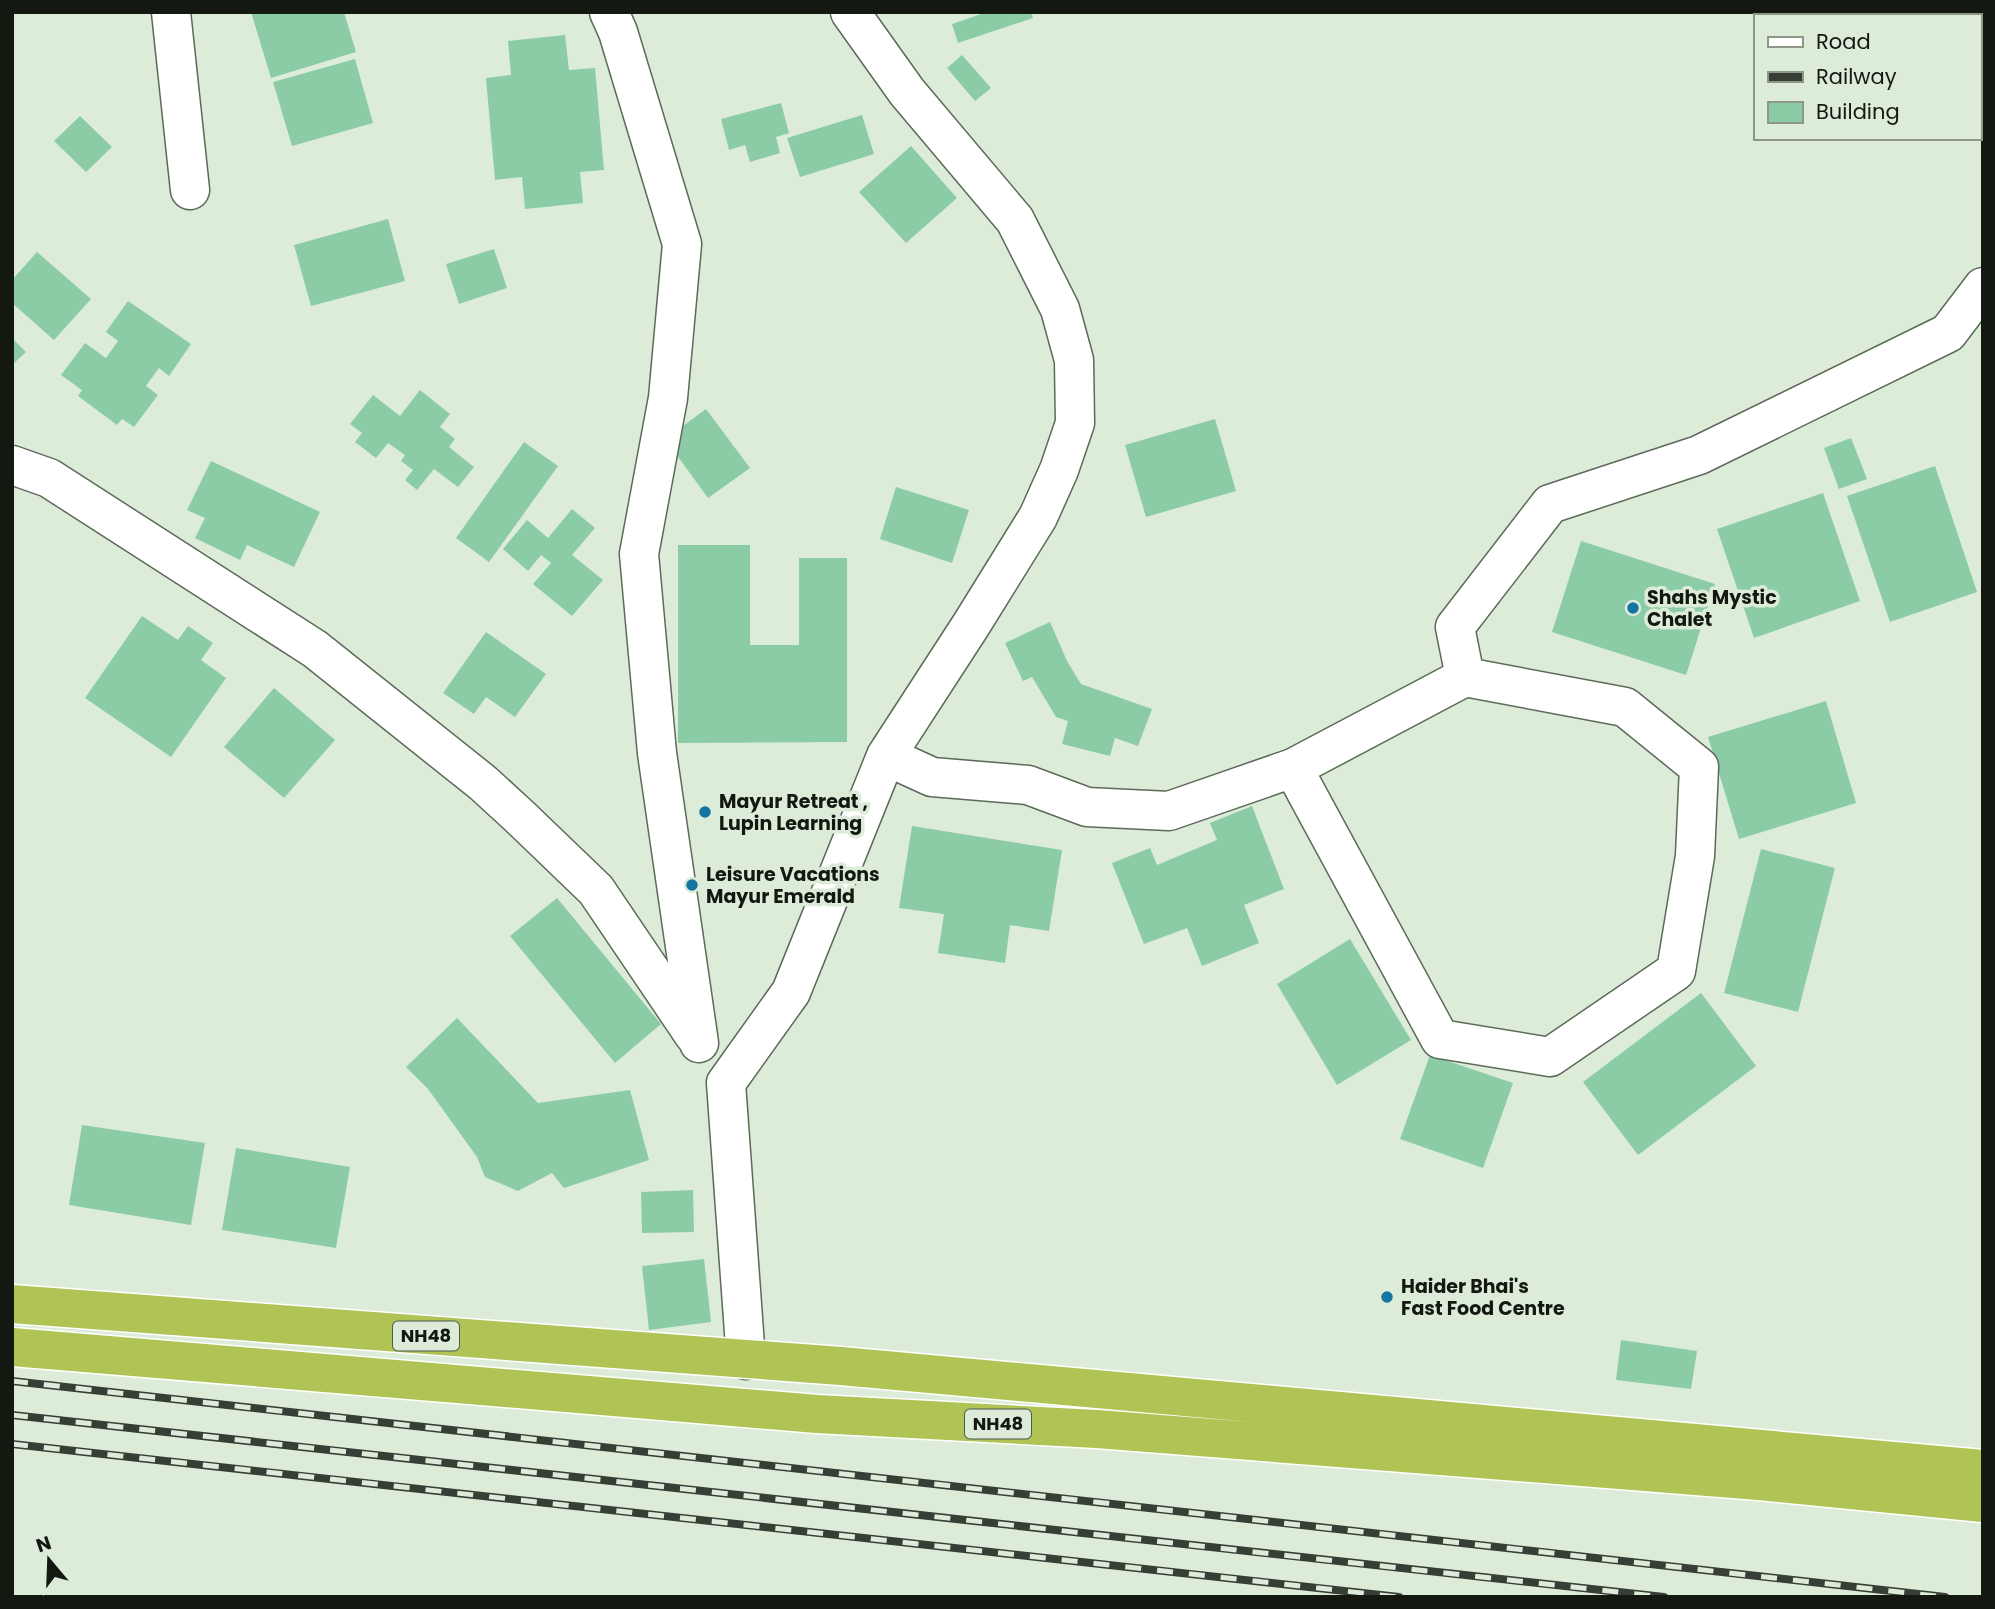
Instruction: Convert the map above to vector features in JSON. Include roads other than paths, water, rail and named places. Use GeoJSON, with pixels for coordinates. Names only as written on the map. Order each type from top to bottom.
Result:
{"type":"FeatureCollection","features":[{"type":"Feature","properties":{"kind":"highway","name":"NH48"},"geometry":{"type":"LineString","coordinates":[[12,1304],[855,1367],[1983,1469]]}},
{"type":"Feature","properties":{"kind":"highway","name":"NH48"},"geometry":{"type":"LineString","coordinates":[[12,1347],[817,1414],[1097,1429],[1396,1452],[1759,1481],[1983,1503]]}},
{"type":"Feature","properties":{"kind":"street"},"geometry":{"type":"LineString","coordinates":[[171,12],[190,190]]}},
{"type":"Feature","properties":{"kind":"street"},"geometry":{"type":"LineString","coordinates":[[609,12],[618,32],[682,244],[668,398],[639,554],[657,752],[699,1043]]}},
{"type":"Feature","properties":{"kind":"street"},"geometry":{"type":"LineString","coordinates":[[726,1083],[791,992],[886,756],[1038,517],[1059,470],[1075,423],[1074,359],[1060,309],[1015,220],[907,92],[850,12]]}},
{"type":"Feature","properties":{"kind":"street"},"geometry":{"type":"LineString","coordinates":[[1465,677],[1455,627],[1550,504],[1699,455],[1948,333],[1983,287]]}},
{"type":"Feature","properties":{"kind":"street"},"geometry":{"type":"LineString","coordinates":[[12,465],[49,478],[315,649],[483,783],[596,890],[726,1083],[746,1360]]}},
{"type":"Feature","properties":{"kind":"street"},"geometry":{"type":"LineString","coordinates":[[886,756],[932,777],[1028,785],[1087,807],[1169,811],[1293,768],[1465,677],[1625,707],[1699,767],[1695,856],[1676,971],[1550,1057],[1440,1039],[1293,768]]}},
{"type":"Feature","properties":{"kind":"railway"},"geometry":{"type":"LineString","coordinates":[[12,1381],[1945,1597]]}},
{"type":"Feature","properties":{"kind":"railway"},"geometry":{"type":"LineString","coordinates":[[12,1415],[1664,1597]]}},
{"type":"Feature","properties":{"kind":"railway"},"geometry":{"type":"LineString","coordinates":[[12,1444],[1399,1597]]}},
{"type":"Feature","properties":{"kind":"place","name":"Shahs Mystic Chalet"},"geometry":{"type":"Point","coordinates":[1633,608]}},
{"type":"Feature","properties":{"kind":"place","name":"Mayur Retreat , Lupin Learning"},"geometry":{"type":"Point","coordinates":[705,812]}},
{"type":"Feature","properties":{"kind":"place","name":"Leisure Vacations Mayur Emerald"},"geometry":{"type":"Point","coordinates":[692,885]}},
{"type":"Feature","properties":{"kind":"place","name":"Haider Bhai's Fast Food Centre"},"geometry":{"type":"Point","coordinates":[1387,1297]}}]}
